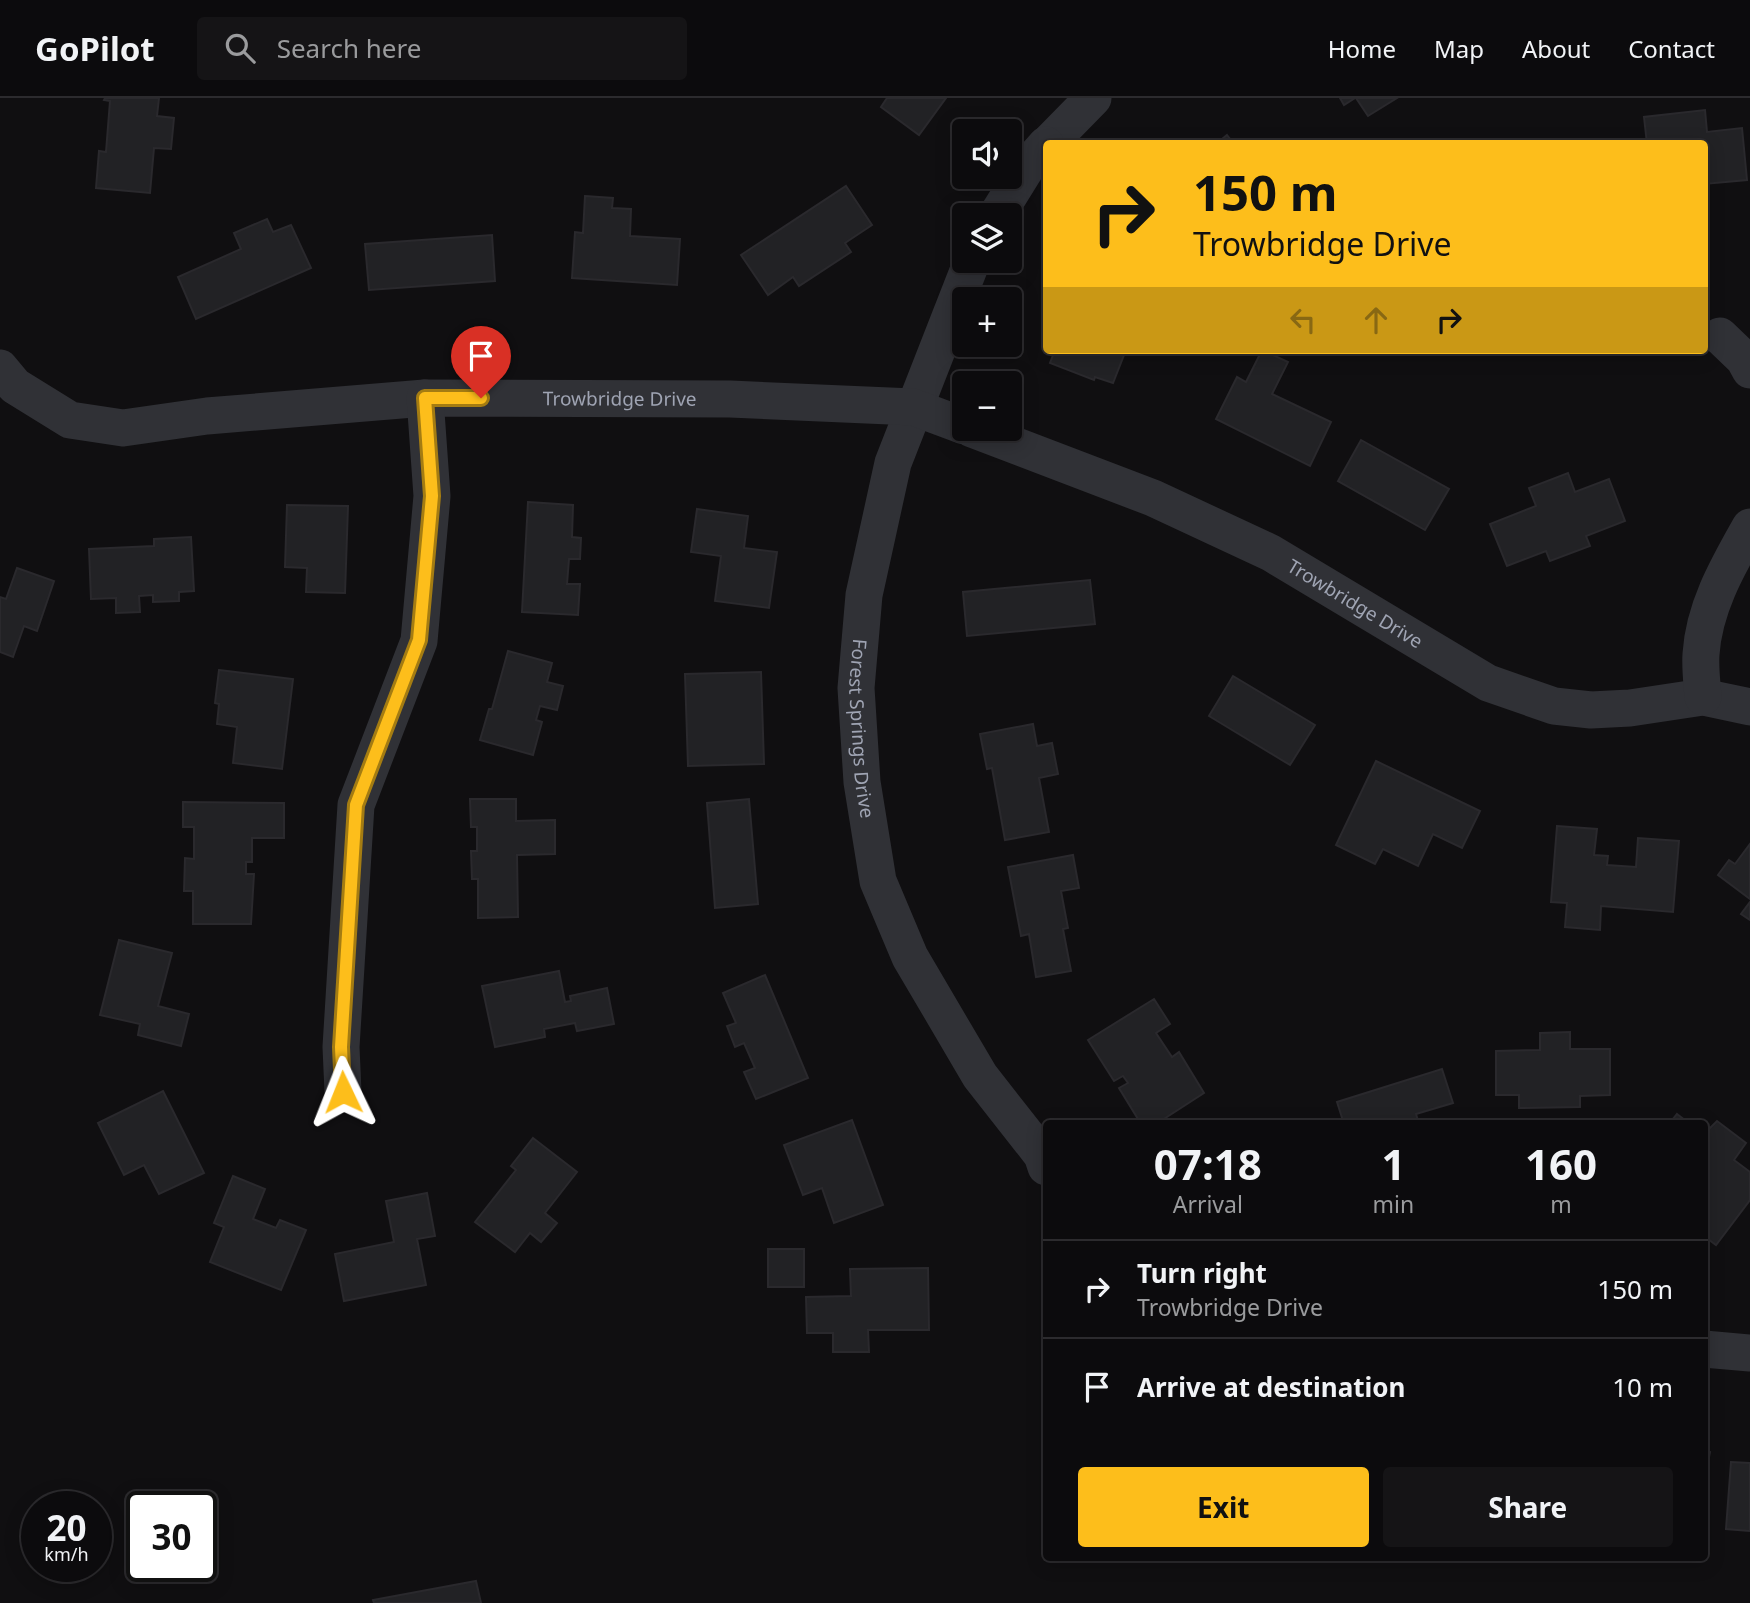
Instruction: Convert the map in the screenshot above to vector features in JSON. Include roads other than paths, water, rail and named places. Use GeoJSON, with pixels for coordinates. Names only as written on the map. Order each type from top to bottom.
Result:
{"type":"FeatureCollection","features":[{"type":"Feature","properties":{"kind":"street"},"geometry":{"type":"LineString","coordinates":[[1051,140],[1093,98]]}},
{"type":"Feature","properties":{"kind":"street"},"geometry":{"type":"LineString","coordinates":[[1004,203],[1028,164],[1043,148]]}},
{"type":"Feature","properties":{"kind":"street","name":"Forest Springs Drive"},"geometry":{"type":"LineString","coordinates":[[967,273],[893,463],[864,595],[856,688],[862,782],[878,881],[910,957],[980,1076],[1043,1158]]}},
{"type":"Feature","properties":{"kind":"street"},"geometry":{"type":"LineString","coordinates":[[1720,336],[1744,359],[1750,369]]}},
{"type":"Feature","properties":{"kind":"street","name":"Trowbridge Drive"},"geometry":{"type":"LineString","coordinates":[[0,368],[15,386],[70,420],[123,428],[207,416],[425,398],[730,399],[914,407],[952,421]]}},
{"type":"Feature","properties":{"kind":"street"},"geometry":{"type":"LineString","coordinates":[[343,1092],[341,1047],[356,805],[419,640],[432,496],[425,398]]}},
{"type":"Feature","properties":{"kind":"street","name":"Trowbridge Drive"},"geometry":{"type":"LineString","coordinates":[[1004,441],[1141,493],[1271,553],[1488,682],[1554,706],[1591,710],[1630,708],[1703,697],[1750,707]]}},
{"type":"Feature","properties":{"kind":"street"},"geometry":{"type":"LineString","coordinates":[[1703,697],[1701,653],[1719,581],[1750,527]]}},
{"type":"Feature","properties":{"kind":"street"},"geometry":{"type":"LineString","coordinates":[[1708,1349],[1750,1353]]}}]}
